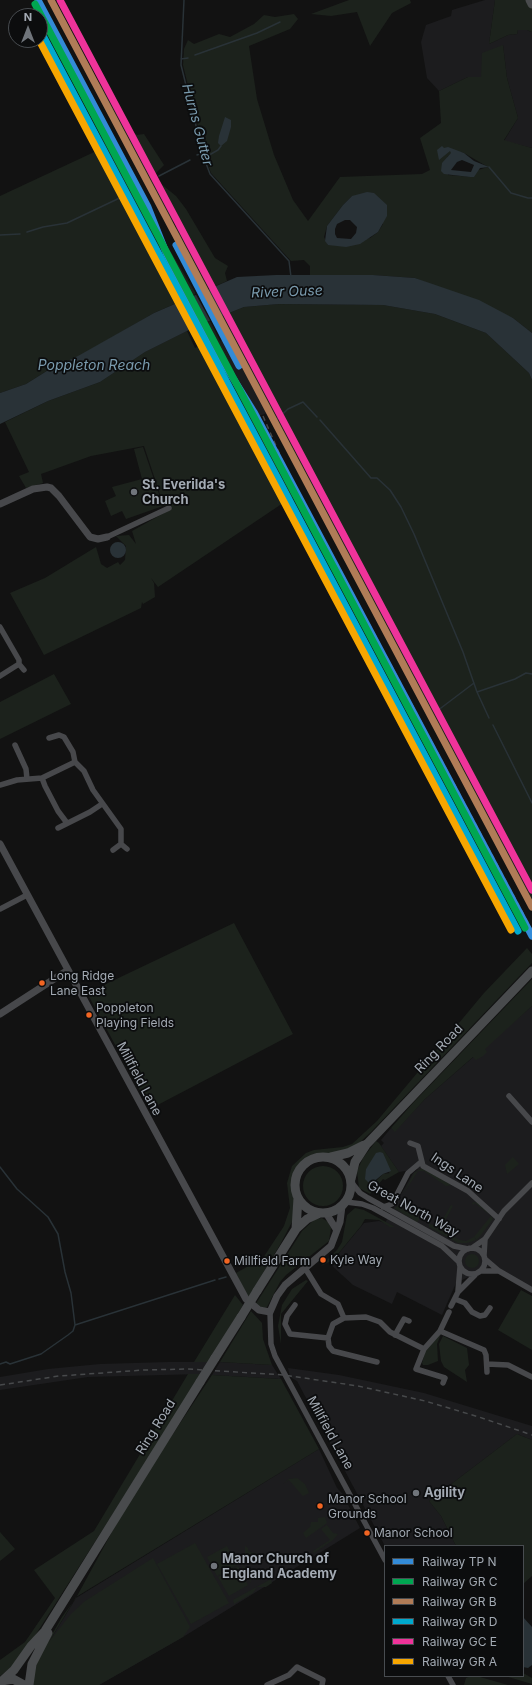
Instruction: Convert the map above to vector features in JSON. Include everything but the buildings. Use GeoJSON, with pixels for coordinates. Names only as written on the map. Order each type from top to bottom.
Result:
{"type":"FeatureCollection","features":[{"type":"Feature","properties":{"kind":"highway"},"geometry":{"type":"LineString","coordinates":[[530,0],[532,4]]}},
{"type":"Feature","properties":{"kind":"highway","name":"Ring Road"},"geometry":{"type":"LineString","coordinates":[[352,1181],[356,1162],[366,1145],[531,972]]}},
{"type":"Feature","properties":{"kind":"highway","name":"Ring Road"},"geometry":{"type":"LineString","coordinates":[[331,1157],[348,1153],[366,1145]]}},
{"type":"Feature","properties":{"kind":"highway"},"geometry":{"type":"LineString","coordinates":[[319,1157],[331,1157],[344,1165],[352,1181],[351,1190],[344,1204],[323,1213],[310,1210],[298,1198],[295,1181],[303,1165],[319,1157]]}},
{"type":"Feature","properties":{"kind":"highway","name":"Ring Road"},"geometry":{"type":"LineString","coordinates":[[296,1229],[298,1198]]}},
{"type":"Feature","properties":{"kind":"highway","name":"Ring Road"},"geometry":{"type":"LineString","coordinates":[[25,1684],[24,1670],[36,1649],[39,1639],[240,1317],[258,1291],[296,1229],[307,1220],[323,1213]]}},
{"type":"Feature","properties":{"kind":"highway"},"geometry":{"type":"LineString","coordinates":[[2,1680],[13,1679],[25,1684],[31,1668],[48,1634],[48,1625]]}},
{"type":"Feature","properties":{"kind":"highway","name":"Ring Road"},"geometry":{"type":"LineString","coordinates":[[2,1680],[14,1670],[31,1646],[39,1639]]}},
{"type":"Feature","properties":{"kind":"street"},"geometry":{"type":"LineString","coordinates":[[0,504],[33,490],[47,487],[51,488],[59,496],[90,537],[98,539],[107,537],[168,508]]}},
{"type":"Feature","properties":{"kind":"street"},"geometry":{"type":"LineString","coordinates":[[0,627],[19,660],[19,664],[24,670]]}},
{"type":"Feature","properties":{"kind":"street"},"geometry":{"type":"LineString","coordinates":[[0,676],[19,664]]}},
{"type":"Feature","properties":{"kind":"street"},"geometry":{"type":"LineString","coordinates":[[49,738],[58,735],[64,737],[73,752],[75,762],[84,771],[102,804],[121,829],[121,844]]}},
{"type":"Feature","properties":{"kind":"street"},"geometry":{"type":"LineString","coordinates":[[15,745],[26,769],[27,779]]}},
{"type":"Feature","properties":{"kind":"street"},"geometry":{"type":"LineString","coordinates":[[0,785],[17,780],[42,778],[75,762]]}},
{"type":"Feature","properties":{"kind":"street"},"geometry":{"type":"LineString","coordinates":[[42,778],[56,808],[67,823]]}},
{"type":"Feature","properties":{"kind":"street"},"geometry":{"type":"LineString","coordinates":[[58,828],[90,812],[102,804]]}},
{"type":"Feature","properties":{"kind":"street","name":"Millfield Lane"},"geometry":{"type":"LineString","coordinates":[[0,844],[242,1294],[256,1308],[270,1312]]}},
{"type":"Feature","properties":{"kind":"street"},"geometry":{"type":"LineString","coordinates":[[121,844],[127,849]]}},
{"type":"Feature","properties":{"kind":"street"},"geometry":{"type":"LineString","coordinates":[[113,850],[121,844]]}},
{"type":"Feature","properties":{"kind":"street"},"geometry":{"type":"LineString","coordinates":[[0,910],[27,895]]}},
{"type":"Feature","properties":{"kind":"street"},"geometry":{"type":"LineString","coordinates":[[0,1014],[68,970]]}},
{"type":"Feature","properties":{"kind":"street"},"geometry":{"type":"LineString","coordinates":[[509,1096],[532,1122]]}},
{"type":"Feature","properties":{"kind":"street","name":"Ings Lane"},"geometry":{"type":"LineString","coordinates":[[410,1143],[418,1146],[423,1166],[468,1191],[499,1219]]}},
{"type":"Feature","properties":{"kind":"street","name":"Ings Lane"},"geometry":{"type":"LineString","coordinates":[[383,1207],[392,1204],[408,1173],[421,1162]]}},
{"type":"Feature","properties":{"kind":"street","name":"Great North Way"},"geometry":{"type":"LineString","coordinates":[[352,1181],[364,1197],[454,1246],[470,1248]]}},
{"type":"Feature","properties":{"kind":"street"},"geometry":{"type":"LineString","coordinates":[[443,1383],[445,1378],[416,1368],[424,1349],[440,1331],[458,1292],[461,1254],[485,1239],[514,1200],[532,1183]]}},
{"type":"Feature","properties":{"kind":"street","name":"Great North Way"},"geometry":{"type":"LineString","coordinates":[[344,1204],[359,1203],[373,1208],[442,1246],[459,1265]]}},
{"type":"Feature","properties":{"kind":"street","name":"Millfield Lane"},"geometry":{"type":"LineString","coordinates":[[344,1204],[331,1246],[289,1280],[280,1290],[270,1312],[271,1344],[275,1356],[384,1558]]}},
{"type":"Feature","properties":{"kind":"street"},"geometry":{"type":"LineString","coordinates":[[323,1213],[336,1229]]}},
{"type":"Feature","properties":{"kind":"street"},"geometry":{"type":"LineString","coordinates":[[482,1271],[486,1264],[485,1239]]}},
{"type":"Feature","properties":{"kind":"street"},"geometry":{"type":"LineString","coordinates":[[470,1248],[479,1250],[499,1271],[532,1290]]}},
{"type":"Feature","properties":{"kind":"street"},"geometry":{"type":"LineString","coordinates":[[459,1265],[468,1274],[475,1275]]}},
{"type":"Feature","properties":{"kind":"street"},"geometry":{"type":"LineString","coordinates":[[305,1268],[321,1294],[338,1304],[344,1318]]}},
{"type":"Feature","properties":{"kind":"street"},"geometry":{"type":"LineString","coordinates":[[458,1292],[475,1275],[482,1271],[499,1271]]}},
{"type":"Feature","properties":{"kind":"street"},"geometry":{"type":"LineString","coordinates":[[455,1299],[465,1303],[472,1312],[480,1316],[485,1315],[490,1308]]}},
{"type":"Feature","properties":{"kind":"street"},"geometry":{"type":"LineString","coordinates":[[295,1305],[287,1316],[285,1324],[290,1334],[328,1338]]}},
{"type":"Feature","properties":{"kind":"street"},"geometry":{"type":"LineString","coordinates":[[376,1360],[333,1351],[329,1346],[328,1338],[333,1324],[344,1318],[366,1317],[375,1319],[395,1335],[424,1349]]}},
{"type":"Feature","properties":{"kind":"street"},"geometry":{"type":"LineString","coordinates":[[395,1335],[404,1319],[409,1321]]}},
{"type":"Feature","properties":{"kind":"street"},"geometry":{"type":"LineString","coordinates":[[440,1331],[484,1350],[487,1372]]}},
{"type":"Feature","properties":{"kind":"street"},"geometry":{"type":"LineString","coordinates":[[487,1364],[508,1365],[532,1377]]}},
{"type":"Feature","properties":{"kind":"street"},"geometry":{"type":"LineString","coordinates":[[267,1685],[289,1675],[297,1667],[323,1682]]}},
{"type":"Feature","properties":{"kind":"shaded area"},"geometry":{"type":"Polygon","coordinates":[[[349,0],[410,0],[411,3],[392,13],[370,46],[357,12],[331,16],[311,14],[349,0]]]}},
{"type":"Feature","properties":{"kind":"shaded area"},"geometry":{"type":"Polygon","coordinates":[[[485,0],[495,0],[489,44],[508,35],[517,34],[518,30],[527,30],[532,32],[532,148],[504,141],[518,118],[507,78],[503,45],[481,77],[468,77],[439,91],[427,78],[421,42],[426,25],[451,16],[452,10],[485,0]]]}},
{"type":"Feature","properties":{"kind":"shaded area"},"geometry":{"type":"Polygon","coordinates":[[[495,0],[527,0],[532,9],[532,32],[527,30],[518,30],[517,34],[508,35],[489,44],[495,0]]]}},
{"type":"Feature","properties":{"kind":"shaded area"},"geometry":{"type":"Polygon","coordinates":[[[294,14],[298,19],[290,29],[249,46],[257,99],[274,155],[293,200],[308,221],[340,177],[422,174],[430,170],[420,138],[441,123],[439,91],[468,77],[481,77],[482,53],[503,45],[507,78],[518,118],[504,140],[532,148],[532,333],[513,318],[415,278],[373,275],[310,276],[310,266],[304,260],[291,261],[211,173],[206,159],[183,65],[184,49],[188,40],[194,44],[219,34],[230,37],[254,24],[264,15],[275,17],[294,14]],[[455,151],[447,157],[448,175],[473,177],[478,170],[488,167],[464,153],[455,151]],[[352,196],[327,226],[324,237],[328,245],[370,238],[378,232],[383,224],[352,196]]]}},
{"type":"Feature","properties":{"kind":"shaded area"},"geometry":{"type":"Polygon","coordinates":[[[95,77],[130,130],[137,135],[144,134],[164,165],[156,173],[160,183],[176,196],[186,209],[215,258],[228,266],[225,273],[227,281],[202,292],[174,232],[177,225],[174,221],[167,220],[95,77]]]}},
{"type":"Feature","properties":{"kind":"shaded area"},"geometry":{"type":"Polygon","coordinates":[[[101,127],[136,190],[186,299],[154,313],[78,357],[50,369],[26,384],[0,393],[0,196],[105,147],[98,128],[101,127]]]}},
{"type":"Feature","properties":{"kind":"shaded area"},"geometry":{"type":"Polygon","coordinates":[[[165,242],[190,284],[196,294],[189,297],[165,242]]]}},
{"type":"Feature","properties":{"kind":"shaded area"},"geometry":{"type":"Polygon","coordinates":[[[279,304],[383,305],[435,314],[486,333],[529,373],[532,380],[532,909],[216,318],[244,307],[279,304]]]}},
{"type":"Feature","properties":{"kind":"shaded area"},"geometry":{"type":"Polygon","coordinates":[[[210,321],[230,361],[240,385],[203,323],[210,321]]]}},
{"type":"Feature","properties":{"kind":"shaded area"},"geometry":{"type":"Polygon","coordinates":[[[187,331],[195,348],[208,341],[254,418],[261,435],[295,495],[158,587],[151,578],[154,583],[155,597],[143,604],[142,602],[141,608],[44,655],[10,593],[45,578],[96,547],[101,564],[107,568],[118,562],[120,565],[125,560],[126,546],[116,536],[129,535],[136,544],[132,531],[173,508],[164,506],[144,446],[91,456],[41,474],[43,483],[26,488],[19,476],[29,472],[5,422],[48,401],[100,382],[145,352],[187,331]]]}},
{"type":"Feature","properties":{"kind":"shaded area"},"geometry":{"type":"Polygon","coordinates":[[[226,338],[267,413],[254,418],[208,341],[212,339],[239,382],[220,341],[226,338]]]}},
{"type":"Feature","properties":{"kind":"shaded area"},"geometry":{"type":"Polygon","coordinates":[[[143,447],[163,506],[126,519],[122,511],[111,516],[105,501],[116,496],[112,487],[142,479],[134,449],[143,447]]]}},
{"type":"Feature","properties":{"kind":"shaded area"},"geometry":{"type":"Polygon","coordinates":[[[54,674],[71,704],[0,739],[0,702],[54,674]]]}},
{"type":"Feature","properties":{"kind":"shaded area"},"geometry":{"type":"Polygon","coordinates":[[[234,923],[293,1034],[150,1109],[87,993],[234,923]]]}},
{"type":"Feature","properties":{"kind":"shaded area"},"geometry":{"type":"Polygon","coordinates":[[[527,948],[532,954],[532,963],[371,1132],[358,1144],[347,1150],[310,1157],[296,1170],[292,1179],[294,1200],[293,1220],[248,1298],[236,1273],[263,1258],[284,1226],[290,1208],[287,1183],[292,1166],[306,1153],[314,1150],[343,1147],[352,1144],[377,1121],[484,993],[527,948]]]}},
{"type":"Feature","properties":{"kind":"shaded area"},"geometry":{"type":"Polygon","coordinates":[[[532,979],[532,1006],[485,1049],[487,1052],[483,1056],[476,1060],[473,1057],[425,1099],[395,1132],[391,1128],[413,1103],[532,979]]]}},
{"type":"Feature","properties":{"kind":"shaded area"},"geometry":{"type":"Polygon","coordinates":[[[532,1006],[532,1288],[491,1266],[456,1283],[442,1315],[397,1292],[392,1304],[353,1285],[330,1264],[364,1223],[379,1221],[385,1223],[413,1173],[418,1169],[399,1172],[381,1146],[384,1143],[381,1140],[391,1128],[395,1131],[425,1099],[532,1006]]]}},
{"type":"Feature","properties":{"kind":"shaded area"},"geometry":{"type":"Polygon","coordinates":[[[376,1141],[379,1143],[399,1172],[385,1180],[383,1179],[370,1194],[359,1188],[357,1171],[363,1158],[376,1141]],[[371,1163],[366,1169],[376,1181],[383,1174],[390,1173],[371,1163]]]}},
{"type":"Feature","properties":{"kind":"shaded area"},"geometry":{"type":"Polygon","coordinates":[[[513,1157],[519,1164],[507,1174],[505,1165],[513,1157]]]}},
{"type":"Feature","properties":{"kind":"shaded area"},"geometry":{"type":"Polygon","coordinates":[[[327,1166],[334,1169],[340,1175],[343,1186],[342,1194],[334,1203],[327,1206],[319,1206],[312,1203],[304,1194],[303,1182],[306,1175],[315,1167],[327,1166]]]}},
{"type":"Feature","properties":{"kind":"shaded area"},"geometry":{"type":"Polygon","coordinates":[[[422,1168],[452,1185],[446,1186],[424,1171],[418,1171],[402,1196],[414,1173],[422,1168]]]}},
{"type":"Feature","properties":{"kind":"shaded area"},"geometry":{"type":"Polygon","coordinates":[[[474,1202],[478,1203],[491,1216],[475,1203],[473,1205],[472,1203],[474,1202]]]}},
{"type":"Feature","properties":{"kind":"shaded area"},"geometry":{"type":"Polygon","coordinates":[[[400,1205],[401,1208],[419,1218],[419,1220],[417,1222],[394,1208],[400,1205]]]}},
{"type":"Feature","properties":{"kind":"shaded area"},"geometry":{"type":"Polygon","coordinates":[[[451,1205],[453,1206],[440,1230],[460,1240],[466,1241],[474,1237],[476,1240],[467,1243],[458,1243],[429,1227],[429,1223],[438,1228],[451,1205]]]}},
{"type":"Feature","properties":{"kind":"shaded area"},"geometry":{"type":"Polygon","coordinates":[[[355,1208],[364,1210],[395,1227],[390,1227],[379,1220],[365,1219],[333,1260],[321,1266],[337,1250],[342,1242],[347,1215],[355,1208]]]}},
{"type":"Feature","properties":{"kind":"shaded area"},"geometry":{"type":"Polygon","coordinates":[[[491,1216],[493,1219],[477,1240],[474,1237],[491,1216]]]}},
{"type":"Feature","properties":{"kind":"shaded area"},"geometry":{"type":"Polygon","coordinates":[[[322,1218],[328,1222],[331,1228],[329,1241],[286,1275],[280,1282],[267,1307],[264,1308],[255,1305],[302,1231],[315,1219],[322,1218]]]}},
{"type":"Feature","properties":{"kind":"shaded area"},"geometry":{"type":"Polygon","coordinates":[[[469,1254],[475,1254],[479,1258],[479,1264],[475,1268],[469,1268],[465,1264],[465,1258],[469,1254]]]}},
{"type":"Feature","properties":{"kind":"shaded area"},"geometry":{"type":"Polygon","coordinates":[[[306,1280],[308,1281],[281,1314],[281,1344],[278,1326],[282,1305],[292,1289],[306,1280]]]}},
{"type":"Feature","properties":{"kind":"shaded area"},"geometry":{"type":"Polygon","coordinates":[[[521,1290],[532,1296],[532,1350],[498,1330],[521,1290]]]}},
{"type":"Feature","properties":{"kind":"shaded area"},"geometry":{"type":"Polygon","coordinates":[[[235,1295],[243,1305],[209,1362],[194,1362],[235,1295]]]}},
{"type":"Feature","properties":{"kind":"shaded area"},"geometry":{"type":"Polygon","coordinates":[[[251,1311],[262,1323],[263,1339],[272,1365],[220,1362],[251,1311]]]}},
{"type":"Feature","properties":{"kind":"shaded area"},"geometry":{"type":"Polygon","coordinates":[[[439,1334],[441,1334],[437,1344],[438,1361],[428,1365],[423,1365],[422,1363],[426,1349],[439,1334]]]}},
{"type":"Feature","properties":{"kind":"shaded area"},"geometry":{"type":"Polygon","coordinates":[[[443,1336],[467,1348],[469,1365],[465,1370],[467,1382],[444,1367],[441,1361],[439,1344],[443,1336]]]}},
{"type":"Feature","properties":{"kind":"shaded area"},"geometry":{"type":"Polygon","coordinates":[[[209,1362],[202,1374],[88,1377],[0,1390],[0,1377],[48,1369],[100,1364],[209,1362]]]}},
{"type":"Feature","properties":{"kind":"shaded area"},"geometry":{"type":"Polygon","coordinates":[[[220,1362],[272,1365],[281,1379],[212,1375],[220,1362]]]}},
{"type":"Feature","properties":{"kind":"shaded area"},"geometry":{"type":"Polygon","coordinates":[[[288,1368],[339,1375],[424,1393],[532,1426],[532,1440],[517,1434],[429,1501],[441,1516],[456,1545],[384,1545],[297,1381],[290,1377],[288,1368]]]}},
{"type":"Feature","properties":{"kind":"shaded area"},"geometry":{"type":"Polygon","coordinates":[[[188,1374],[202,1374],[24,1653],[13,1666],[0,1676],[0,1660],[25,1642],[55,1598],[34,1570],[94,1531],[188,1374]]]}},
{"type":"Feature","properties":{"kind":"shaded area"},"geometry":{"type":"Polygon","coordinates":[[[212,1375],[281,1379],[319,1449],[77,1597],[119,1519],[212,1375]]]}},
{"type":"Feature","properties":{"kind":"shaded area"},"geometry":{"type":"Polygon","coordinates":[[[517,1434],[532,1440],[532,1576],[524,1583],[524,1545],[456,1545],[441,1516],[429,1501],[517,1434]]]}},
{"type":"Feature","properties":{"kind":"shaded area","name":"Manor Church of England Academy"},"geometry":{"type":"Polygon","coordinates":[[[319,1449],[337,1488],[342,1493],[360,1528],[183,1637],[99,1685],[46,1647],[76,1598],[319,1449]]]}},
{"type":"Feature","properties":{"kind":"shaded area"},"geometry":{"type":"Polygon","coordinates":[[[297,1478],[305,1484],[309,1493],[303,1496],[289,1480],[283,1484],[289,1479],[297,1478]]]}},
{"type":"Feature","properties":{"kind":"shaded area"},"geometry":{"type":"Polygon","coordinates":[[[325,1517],[327,1523],[306,1538],[303,1533],[310,1527],[311,1522],[318,1522],[318,1518],[325,1517]]]}},
{"type":"Feature","properties":{"kind":"shaded area"},"geometry":{"type":"Polygon","coordinates":[[[327,1525],[333,1533],[338,1534],[333,1540],[314,1553],[313,1551],[330,1540],[321,1529],[327,1525]]]}},
{"type":"Feature","properties":{"kind":"shaded area"},"geometry":{"type":"Polygon","coordinates":[[[0,1532],[15,1549],[0,1561],[0,1532]]]}},
{"type":"Feature","properties":{"kind":"shaded area"},"geometry":{"type":"Polygon","coordinates":[[[195,1543],[229,1603],[191,1624],[157,1564],[195,1543]]]}},
{"type":"Feature","properties":{"kind":"shaded area"},"geometry":{"type":"Polygon","coordinates":[[[227,1546],[237,1565],[217,1576],[207,1557],[227,1546]]]}},
{"type":"Feature","properties":{"kind":"shaded area"},"geometry":{"type":"Polygon","coordinates":[[[245,1546],[248,1548],[248,1551],[264,1556],[263,1558],[259,1562],[256,1558],[252,1560],[245,1554],[245,1546]]]}},
{"type":"Feature","properties":{"kind":"shaded area"},"geometry":{"type":"Polygon","coordinates":[[[237,1555],[242,1556],[246,1561],[243,1566],[249,1569],[251,1583],[237,1555]]]}},
{"type":"Feature","properties":{"kind":"shaded area"},"geometry":{"type":"Polygon","coordinates":[[[153,1558],[190,1627],[183,1637],[99,1685],[33,1685],[35,1666],[39,1657],[62,1617],[73,1602],[49,1642],[71,1614],[85,1601],[153,1558]]]}},
{"type":"Feature","properties":{"kind":"shaded area"},"geometry":{"type":"Polygon","coordinates":[[[238,1566],[248,1585],[229,1596],[218,1577],[238,1566]]]}},
{"type":"Feature","properties":{"kind":"shaded area"},"geometry":{"type":"Polygon","coordinates":[[[271,1579],[272,1583],[266,1587],[257,1587],[253,1593],[234,1604],[233,1600],[271,1579]]]}},
{"type":"Feature","properties":{"kind":"shaded area"},"geometry":{"type":"Polygon","coordinates":[[[524,1674],[532,1678],[532,1684],[508,1677],[524,1677],[524,1674]]]}},
{"type":"Feature","properties":{"kind":"shaded area"},"geometry":{"type":"Polygon","coordinates":[[[480,1677],[508,1685],[464,1685],[466,1678],[480,1677]]]}},
{"type":"Feature","properties":{"kind":"water"},"geometry":{"type":"Polygon","coordinates":[[[225,117],[231,120],[231,127],[227,141],[221,146],[218,143],[225,117]]]}},
{"type":"Feature","properties":{"kind":"water"},"geometry":{"type":"Polygon","coordinates":[[[442,146],[444,148],[448,147],[464,153],[474,161],[489,167],[480,168],[474,177],[444,174],[441,171],[442,163],[451,153],[450,151],[439,160],[437,150],[442,146]],[[462,160],[457,162],[451,170],[471,172],[474,165],[462,160]]]}},
{"type":"Feature","properties":{"kind":"water"},"geometry":{"type":"Polygon","coordinates":[[[367,192],[374,193],[387,205],[387,216],[378,232],[360,244],[346,247],[328,245],[325,241],[327,226],[352,196],[367,192]],[[345,220],[337,224],[335,234],[337,238],[351,239],[356,233],[357,227],[350,220],[345,220]]]}},
{"type":"Feature","properties":{"kind":"water"},"geometry":{"type":"Polygon","coordinates":[[[276,275],[373,275],[415,278],[479,300],[513,318],[532,333],[532,380],[529,373],[486,333],[435,314],[383,305],[279,304],[244,307],[199,325],[145,352],[100,382],[48,401],[0,424],[0,393],[26,384],[50,369],[78,356],[154,313],[237,277],[276,275]]]}},
{"type":"Feature","properties":{"kind":"water"},"geometry":{"type":"Polygon","coordinates":[[[118,542],[125,547],[126,550],[121,557],[118,558],[111,553],[110,550],[115,543],[118,542]]]}},
{"type":"Feature","properties":{"kind":"water"},"geometry":{"type":"Polygon","coordinates":[[[376,1153],[383,1153],[391,1171],[383,1174],[372,1183],[369,1183],[365,1179],[366,1169],[376,1153]]]}},
{"type":"Feature","properties":{"kind":"water"},"geometry":{"type":"Polygon","coordinates":[[[524,1618],[532,1627],[532,1665],[528,1668],[524,1667],[524,1618]]]}},
{"type":"Feature","properties":{"kind":"pier"},"geometry":{"type":"Polygon","coordinates":[[[201,290],[217,320],[211,322],[195,293],[201,290]]]}},
{"type":"Feature","properties":{"kind":"pier"},"geometry":{"type":"Polygon","coordinates":[[[188,295],[204,325],[200,327],[185,297],[188,295]]]}},
{"type":"Feature","properties":{"kind":"waterway","name":"Hurns Gutter"},"geometry":{"type":"LineString","coordinates":[[184,0],[181,65],[204,158],[210,174],[289,261],[291,277]]}},
{"type":"Feature","properties":{"kind":"waterway"},"geometry":{"type":"LineString","coordinates":[[195,55],[257,33],[280,22]]}},
{"type":"Feature","properties":{"kind":"waterway","name":"Hurns Gutter"},"geometry":{"type":"LineString","coordinates":[[181,59],[188,58]]}},
{"type":"Feature","properties":{"kind":"waterway"},"geometry":{"type":"LineString","coordinates":[[204,158],[218,150],[221,146]]}},
{"type":"Feature","properties":{"kind":"waterway","name":"Hurns Gutter"},"geometry":{"type":"LineString","coordinates":[[197,155],[202,153]]}},
{"type":"Feature","properties":{"kind":"waterway"},"geometry":{"type":"LineString","coordinates":[[159,176],[190,160]]}},
{"type":"Feature","properties":{"kind":"waterway"},"geometry":{"type":"LineString","coordinates":[[489,167],[511,193],[532,198]]}},
{"type":"Feature","properties":{"kind":"waterway"},"geometry":{"type":"LineString","coordinates":[[27,232],[43,227],[67,223],[128,194]]}},
{"type":"Feature","properties":{"kind":"waterway"},"geometry":{"type":"LineString","coordinates":[[0,235],[20,234]]}},
{"type":"Feature","properties":{"kind":"waterway"},"geometry":{"type":"LineString","coordinates":[[275,421],[288,409],[303,402],[317,417]]}},
{"type":"Feature","properties":{"kind":"waterway"},"geometry":{"type":"LineString","coordinates":[[320,420],[371,478],[377,478],[390,490],[401,507],[414,534],[463,652],[477,692],[489,718]]}},
{"type":"Feature","properties":{"kind":"waterway"},"geometry":{"type":"LineString","coordinates":[[477,692],[515,679],[526,673],[532,674]]}},
{"type":"Feature","properties":{"kind":"waterway"},"geometry":{"type":"LineString","coordinates":[[437,711],[474,683]]}},
{"type":"Feature","properties":{"kind":"waterway"},"geometry":{"type":"LineString","coordinates":[[493,725],[532,803]]}},
{"type":"Feature","properties":{"kind":"waterway"},"geometry":{"type":"LineString","coordinates":[[0,1167],[17,1189],[48,1217],[58,1234],[65,1272],[71,1293],[75,1325]]}},
{"type":"Feature","properties":{"kind":"waterway"},"geometry":{"type":"LineString","coordinates":[[219,1279],[226,1277]]}},
{"type":"Feature","properties":{"kind":"waterway"},"geometry":{"type":"LineString","coordinates":[[0,1364],[6,1362],[10,1364],[41,1354],[73,1331],[75,1325],[215,1280]]}},
{"type":"Feature","properties":{"kind":"railway"},"geometry":{"type":"LineString","coordinates":[[263,416],[283,462],[532,930]]}},
{"type":"Feature","properties":{"kind":"railway"},"geometry":{"type":"LineString","coordinates":[[0,1385],[59,1376],[144,1370],[188,1369],[284,1375],[358,1386],[425,1401],[532,1435]]}},
{"type":"Feature","properties":{"kind":"transit line"},"geometry":{"type":"LineString","coordinates":[[38,0],[148,207],[167,255],[212,344],[254,412],[532,936]]}},
{"type":"Feature","properties":{"kind":"transit line"},"geometry":{"type":"LineString","coordinates":[[51,0],[532,907]]}},
{"type":"Feature","properties":{"kind":"transit line"},"geometry":{"type":"LineString","coordinates":[[60,0],[532,890]]}},
{"type":"Feature","properties":{"kind":"transit line"},"geometry":{"type":"LineString","coordinates":[[35,4],[525,928]]}},
{"type":"Feature","properties":{"kind":"transit line"},"geometry":{"type":"LineString","coordinates":[[48,45],[518,931]]}},
{"type":"Feature","properties":{"kind":"transit line"},"geometry":{"type":"LineString","coordinates":[[43,48],[511,930]]}},
{"type":"Feature","properties":{"kind":"transit line"},"geometry":{"type":"LineString","coordinates":[[176,245],[239,366]]}},
{"type":"Feature","properties":{"kind":"place","name":"St. Everilda's Church"},"geometry":{"type":"Point","coordinates":[134,492]}},
{"type":"Feature","properties":{"kind":"place","name":"Long Ridge Lane East"},"geometry":{"type":"Point","coordinates":[42,983]}},
{"type":"Feature","properties":{"kind":"place","name":"Poppleton Playing Fields"},"geometry":{"type":"Point","coordinates":[89,1015]}},
{"type":"Feature","properties":{"kind":"place","name":"Kyle Way"},"geometry":{"type":"Point","coordinates":[323,1260]}},
{"type":"Feature","properties":{"kind":"place","name":"Millfield Farm"},"geometry":{"type":"Point","coordinates":[227,1261]}},
{"type":"Feature","properties":{"kind":"place","name":"Agility"},"geometry":{"type":"Point","coordinates":[416,1493]}},
{"type":"Feature","properties":{"kind":"place","name":"Manor School Grounds"},"geometry":{"type":"Point","coordinates":[320,1506]}},
{"type":"Feature","properties":{"kind":"place","name":"Manor School"},"geometry":{"type":"Point","coordinates":[367,1533]}},
{"type":"Feature","properties":{"kind":"place","name":"Manor Church of England Academy"},"geometry":{"type":"Point","coordinates":[214,1566]}},
{"type":"Feature","properties":{"kind":"water label","name":"River Ouse"},"geometry":{"type":"Point","coordinates":[287,292]}},
{"type":"Feature","properties":{"kind":"water label","name":"Poppleton Reach"},"geometry":{"type":"Point","coordinates":[94,366]}}]}
